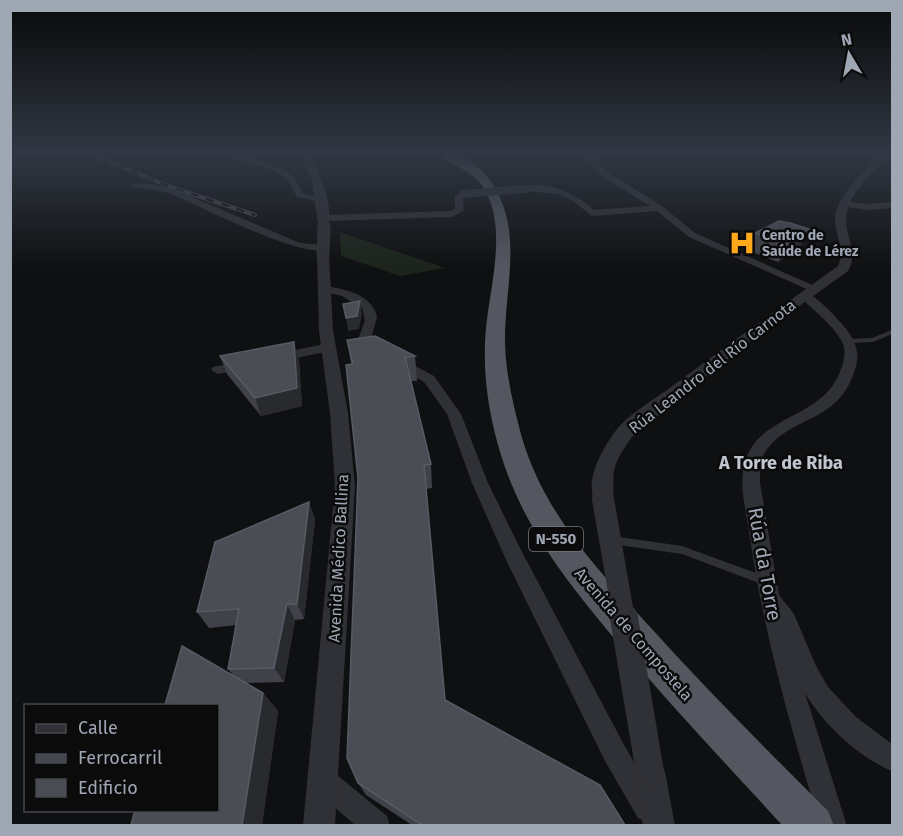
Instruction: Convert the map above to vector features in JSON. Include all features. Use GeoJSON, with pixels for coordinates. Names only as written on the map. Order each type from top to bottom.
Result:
{"type":"FeatureCollection","features":[{"type":"Feature","properties":{"kind":"highway","name":"Avenida de Compostela"},"geometry":{"type":"LineString","coordinates":[[492,191],[503,228],[495,346],[504,408],[519,468],[545,522],[578,570],[674,682],[813,825]]}},
{"type":"Feature","properties":{"kind":"street"},"geometry":{"type":"LineString","coordinates":[[170,191],[298,246],[323,252]]}},
{"type":"Feature","properties":{"kind":"street"},"geometry":{"type":"LineString","coordinates":[[298,191],[300,195],[322,199]]}},
{"type":"Feature","properties":{"kind":"street","name":"Avenida Médico Ballina"},"geometry":{"type":"LineString","coordinates":[[319,825],[345,486],[339,413],[329,346],[323,252],[324,220],[320,191]]}},
{"type":"Feature","properties":{"kind":"street"},"geometry":{"type":"LineString","coordinates":[[324,220],[367,214],[453,214],[460,210],[459,196],[463,191]]}},
{"type":"Feature","properties":{"kind":"street"},"geometry":{"type":"LineString","coordinates":[[559,191],[569,194],[592,213],[659,208]]}},
{"type":"Feature","properties":{"kind":"street"},"geometry":{"type":"LineString","coordinates":[[632,191],[659,208],[692,235],[809,292],[849,341]]}},
{"type":"Feature","properties":{"kind":"street"},"geometry":{"type":"LineString","coordinates":[[844,204],[854,191]]}},
{"type":"Feature","properties":{"kind":"street"},"geometry":{"type":"LineString","coordinates":[[844,204],[867,207],[892,205]]}},
{"type":"Feature","properties":{"kind":"street","name":"Rúa Leandro del Río Carnota"},"geometry":{"type":"LineString","coordinates":[[658,825],[609,540],[603,499],[604,471],[609,457],[625,432],[809,292],[838,273],[847,263],[840,226],[844,204]]}},
{"type":"Feature","properties":{"kind":"street"},"geometry":{"type":"LineString","coordinates":[[326,290],[341,291],[368,308],[372,314],[364,340],[367,345],[429,379],[454,414],[480,483],[514,556],[614,752],[658,825]]}},
{"type":"Feature","properties":{"kind":"street","name":"Rúa da Torre"},"geometry":{"type":"LineString","coordinates":[[834,825],[803,724],[766,589],[752,490],[753,458],[764,441],[820,408],[837,392],[852,357],[849,341]]}},
{"type":"Feature","properties":{"kind":"street"},"geometry":{"type":"LineString","coordinates":[[218,370],[329,346]]}},
{"type":"Feature","properties":{"kind":"street"},"geometry":{"type":"LineString","coordinates":[[766,589],[788,626],[812,681],[828,707],[848,728],[892,759]]}},
{"type":"Feature","properties":{"kind":"street"},"geometry":{"type":"LineString","coordinates":[[322,779],[377,825]]}},
{"type":"Feature","properties":{"kind":"lane"},"geometry":{"type":"LineString","coordinates":[[849,341],[873,340],[892,332]]}},
{"type":"Feature","properties":{"kind":"lane"},"geometry":{"type":"LineString","coordinates":[[609,540],[682,550],[766,589]]}},
{"type":"Feature","properties":{"kind":"shaded area"},"geometry":{"type":"Polygon","coordinates":[[[340,232],[445,268],[400,276],[341,256],[340,232]]]}},
{"type":"Feature","properties":{"kind":"building"},"geometry":{"type":"Polygon","coordinates":[[[779,221],[809,229],[787,245],[755,233],[779,221]]]}},
{"type":"Feature","properties":{"kind":"building"},"geometry":{"type":"Polygon","coordinates":[[[360,301],[357,316],[346,318],[343,304],[360,301]]]}},
{"type":"Feature","properties":{"kind":"building"},"geometry":{"type":"Polygon","coordinates":[[[375,336],[415,356],[405,357],[431,464],[424,465],[445,700],[600,785],[625,825],[422,825],[358,783],[347,758],[358,478],[346,365],[353,364],[347,340],[375,336]]]}},
{"type":"Feature","properties":{"kind":"building"},"geometry":{"type":"Polygon","coordinates":[[[294,342],[297,388],[255,398],[220,356],[294,342]]]}},
{"type":"Feature","properties":{"kind":"building"},"geometry":{"type":"Polygon","coordinates":[[[309,502],[297,604],[287,604],[274,668],[228,669],[239,609],[197,612],[215,542],[309,502]]]}},
{"type":"Feature","properties":{"kind":"building"},"geometry":{"type":"Polygon","coordinates":[[[182,646],[263,693],[242,825],[131,825],[134,812],[219,812],[219,704],[165,704],[182,646]]]}},
{"type":"Feature","properties":{"kind":"railway"},"geometry":{"type":"LineString","coordinates":[[183,191],[255,215]]}},
{"type":"Feature","properties":{"kind":"place","name":"Centro de Saúde de Lérez"},"geometry":{"type":"Point","coordinates":[742,243]}},
{"type":"Feature","properties":{"kind":"district","name":"A Torre de Riba"},"geometry":{"type":"Point","coordinates":[781,463]}}]}
